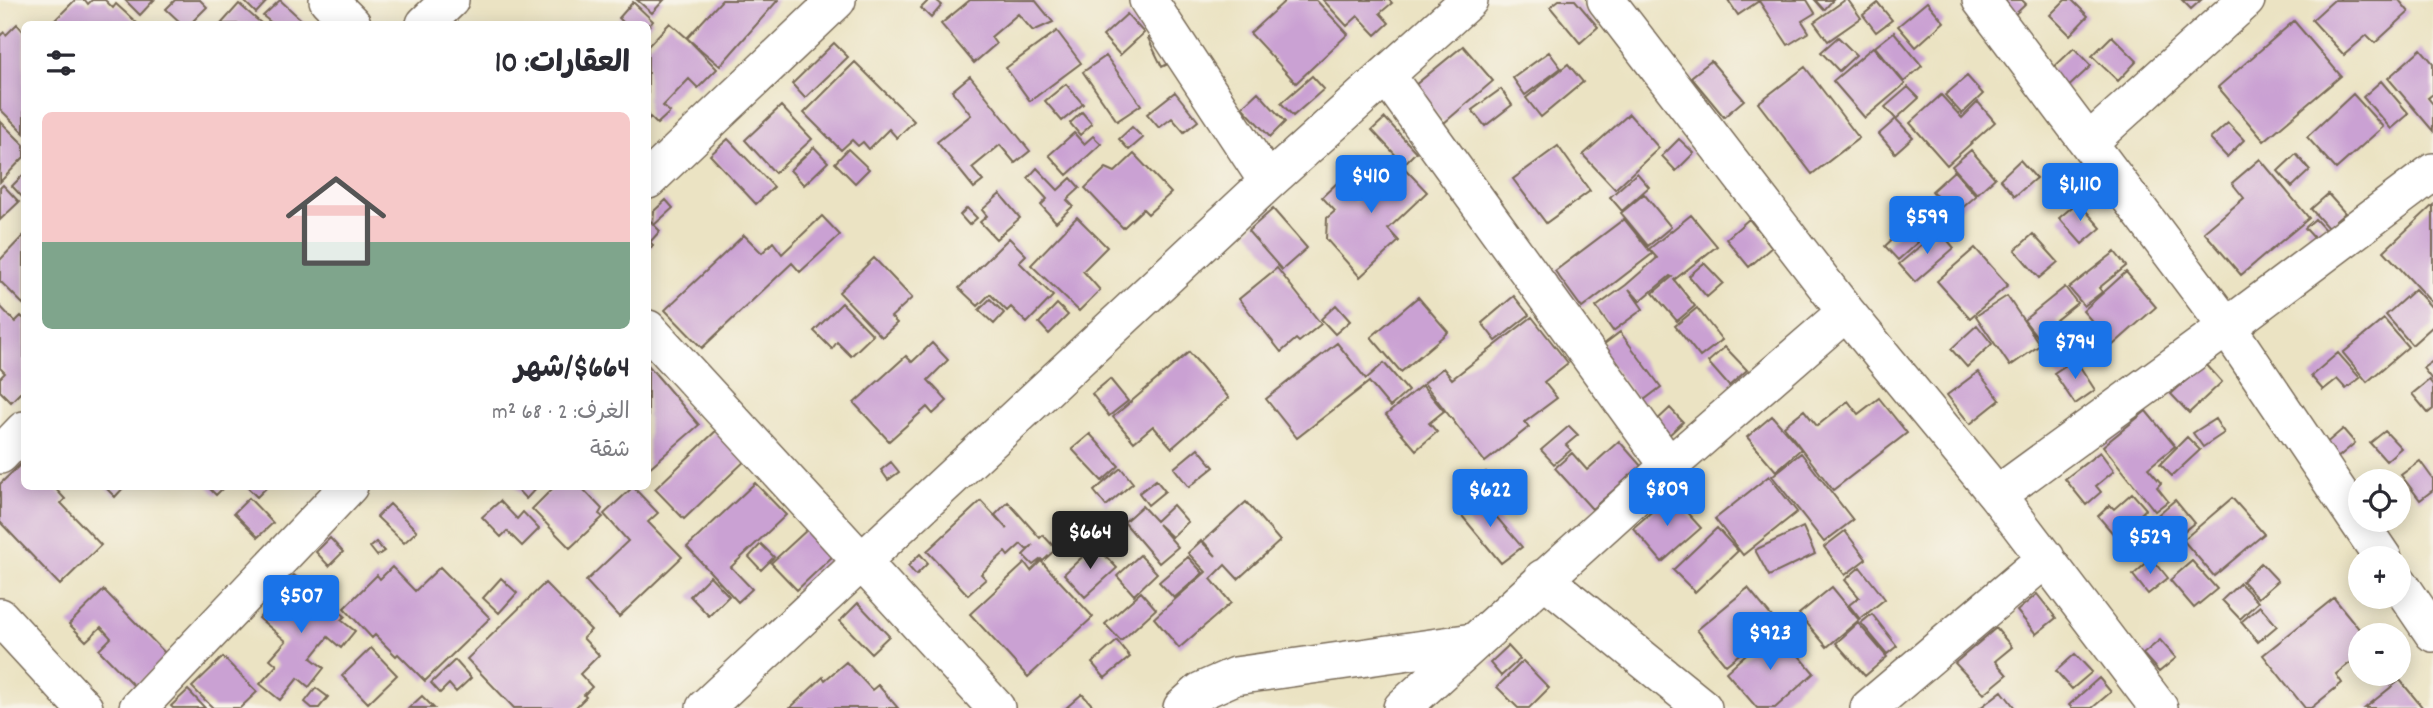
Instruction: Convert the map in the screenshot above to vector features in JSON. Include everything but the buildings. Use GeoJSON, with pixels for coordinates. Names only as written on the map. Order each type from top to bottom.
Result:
{"type":"FeatureCollection","features":[{"type":"Feature","properties":{"kind":"street"},"geometry":{"type":"LineString","coordinates":[[328,0],[349,21]]}},
{"type":"Feature","properties":{"kind":"street"},"geometry":{"type":"LineString","coordinates":[[428,21],[450,0]]}},
{"type":"Feature","properties":{"kind":"street"},"geometry":{"type":"LineString","coordinates":[[651,177],[837,0]]}},
{"type":"Feature","properties":{"kind":"street"},"geometry":{"type":"LineString","coordinates":[[1148,0],[1268,182]]}},
{"type":"Feature","properties":{"kind":"street"},"geometry":{"type":"LineString","coordinates":[[705,708],[1268,182],[1469,0]]}},
{"type":"Feature","properties":{"kind":"street"},"geometry":{"type":"LineString","coordinates":[[1606,0],[1846,312],[1997,495],[2159,708]]}},
{"type":"Feature","properties":{"kind":"street"},"geometry":{"type":"LineString","coordinates":[[1981,0],[2227,327],[2375,546]]}},
{"type":"Feature","properties":{"kind":"street"},"geometry":{"type":"LineString","coordinates":[[2089,142],[2246,0]]}},
{"type":"Feature","properties":{"kind":"street"},"geometry":{"type":"LineString","coordinates":[[1386,75],[1669,466]]}},
{"type":"Feature","properties":{"kind":"street"},"geometry":{"type":"LineString","coordinates":[[1997,495],[2433,172]]}},
{"type":"Feature","properties":{"kind":"street"},"geometry":{"type":"LineString","coordinates":[[1402,708],[1543,578],[1846,312]]}},
{"type":"Feature","properties":{"kind":"street"},"geometry":{"type":"LineString","coordinates":[[651,332],[996,708]]}},
{"type":"Feature","properties":{"kind":"street"},"geometry":{"type":"LineString","coordinates":[[0,456],[21,433]]}},
{"type":"Feature","properties":{"kind":"street"},"geometry":{"type":"LineString","coordinates":[[138,708],[345,490]]}},
{"type":"Feature","properties":{"kind":"street"},"geometry":{"type":"LineString","coordinates":[[1869,708],[2046,558]]}},
{"type":"Feature","properties":{"kind":"street"},"geometry":{"type":"LineString","coordinates":[[1543,578],[1703,708]]}},
{"type":"Feature","properties":{"kind":"street"},"geometry":{"type":"LineString","coordinates":[[2411,601],[2433,633]]}},
{"type":"Feature","properties":{"kind":"street"},"geometry":{"type":"LineString","coordinates":[[0,617],[84,708]]}},
{"type":"Feature","properties":{"kind":"street"},"geometry":{"type":"LineString","coordinates":[[1182,708],[1201,691],[1235,676],[1473,642]]}}]}
